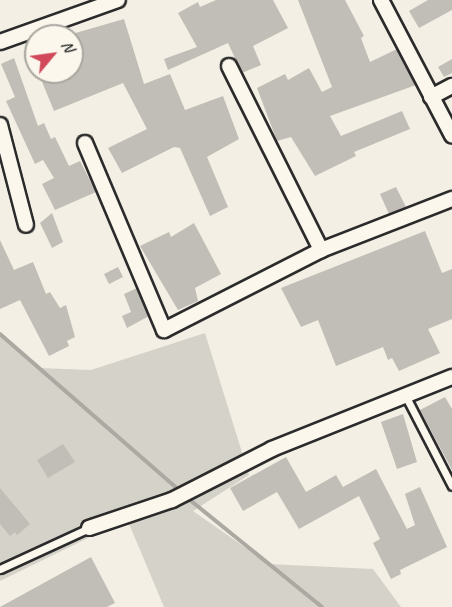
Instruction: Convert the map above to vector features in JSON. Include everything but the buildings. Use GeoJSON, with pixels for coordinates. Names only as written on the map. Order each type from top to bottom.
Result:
{"type":"FeatureCollection","features":[{"type":"Feature","properties":{"kind":"street"},"geometry":{"type":"LineString","coordinates":[[0,42],[118,0]]}},
{"type":"Feature","properties":{"kind":"street"},"geometry":{"type":"LineString","coordinates":[[381,0],[452,135]]}},
{"type":"Feature","properties":{"kind":"street"},"geometry":{"type":"LineString","coordinates":[[229,66],[321,250]]}},
{"type":"Feature","properties":{"kind":"street"},"geometry":{"type":"LineString","coordinates":[[431,97],[452,86]]}},
{"type":"Feature","properties":{"kind":"street"},"geometry":{"type":"LineString","coordinates":[[0,125],[27,225]]}},
{"type":"Feature","properties":{"kind":"street"},"geometry":{"type":"LineString","coordinates":[[85,143],[164,330],[321,250],[452,199]]}},
{"type":"Feature","properties":{"kind":"street"},"geometry":{"type":"LineString","coordinates":[[88,528],[172,500],[272,449],[452,377]]}},
{"type":"Feature","properties":{"kind":"lane"},"geometry":{"type":"LineString","coordinates":[[405,395],[452,486]]}},
{"type":"Feature","properties":{"kind":"lane"},"geometry":{"type":"LineString","coordinates":[[0,569],[88,528]]}},
{"type":"Feature","properties":{"kind":"shaded area"},"geometry":{"type":"Polygon","coordinates":[[[0,332],[39,368],[91,370],[205,333],[249,475],[193,511],[269,564],[373,569],[401,607],[164,607],[127,519],[0,581],[0,332]]]}},
{"type":"Feature","properties":{"kind":"waterway"},"geometry":{"type":"LineString","coordinates":[[0,334],[180,491]]}},
{"type":"Feature","properties":{"kind":"waterway"},"geometry":{"type":"LineString","coordinates":[[185,496],[322,607]]}}]}
